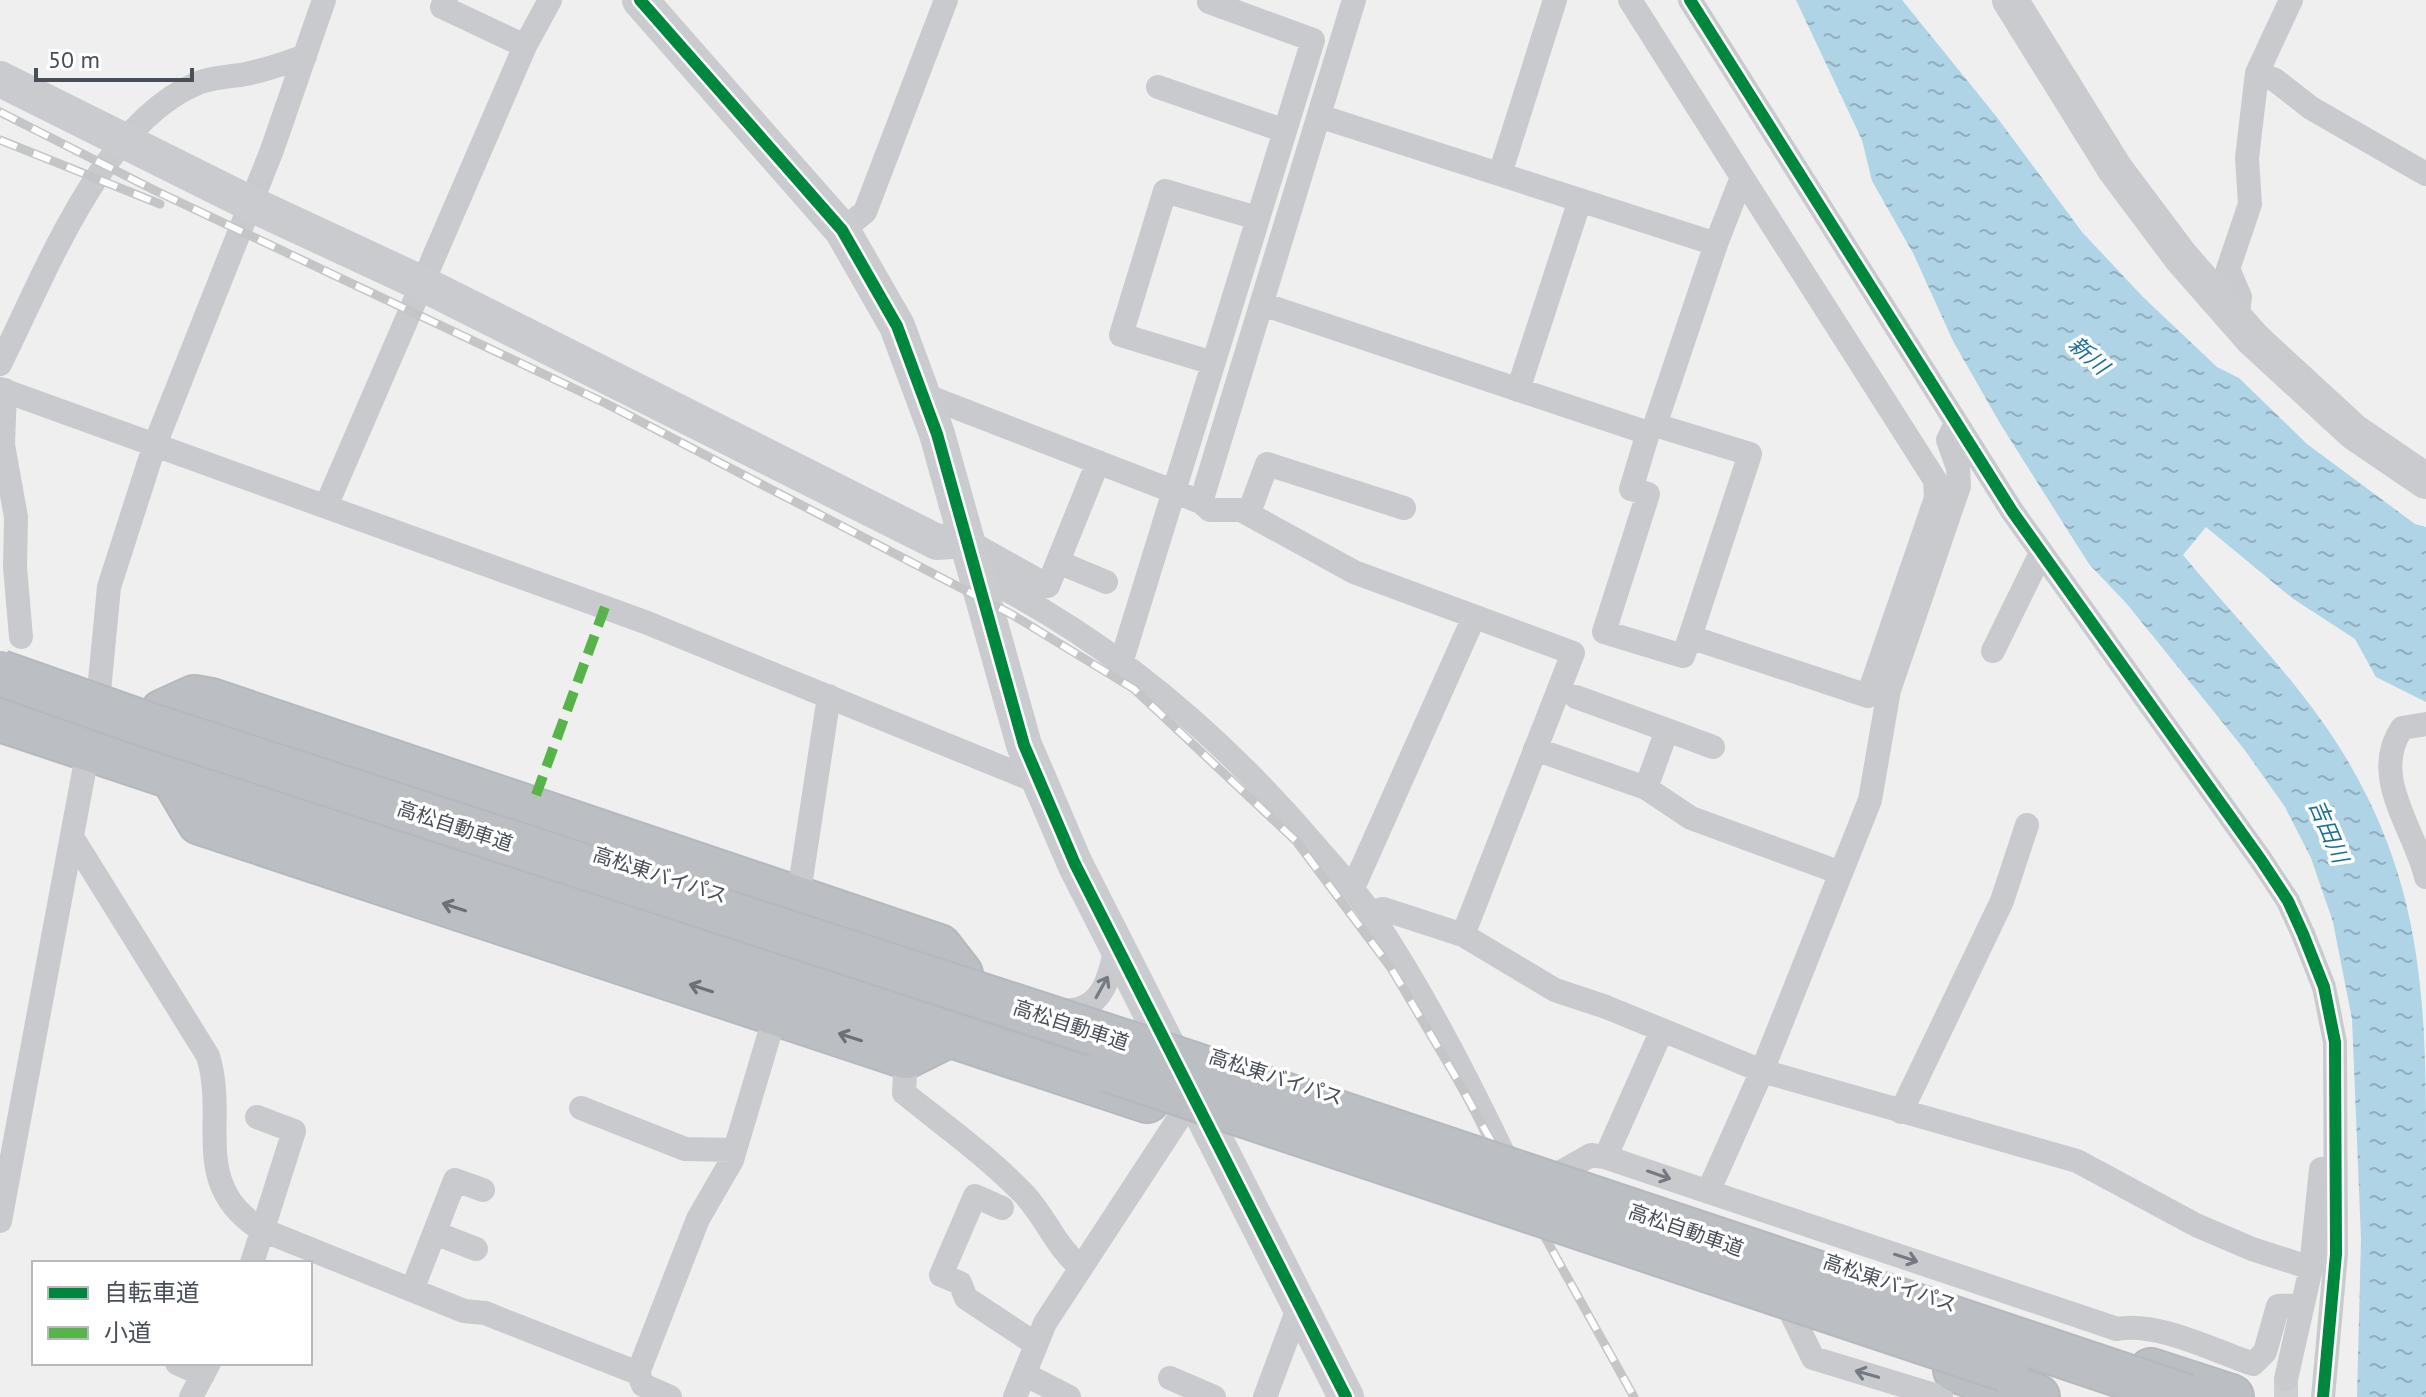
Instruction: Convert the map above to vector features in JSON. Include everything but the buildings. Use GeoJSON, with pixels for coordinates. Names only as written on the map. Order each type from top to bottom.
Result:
{"type":"FeatureCollection","features":[{"type":"Feature","properties":{"kind":"highway","name":"高松東バイパス"},"geometry":{"type":"LineString","coordinates":[[7,656],[99,691],[1561,1172],[2112,1342],[2231,1397]]}},
{"type":"Feature","properties":{"kind":"highway","name":"高松自動車道"},"geometry":{"type":"LineString","coordinates":[[7,656],[148,725],[1170,1057],[2187,1397]]}},
{"type":"Feature","properties":{"kind":"highway"},"geometry":{"type":"LineString","coordinates":[[163,712],[194,698],[211,701],[939,947],[960,974]]}},
{"type":"Feature","properties":{"kind":"highway","name":"高松自動車道"},"geometry":{"type":"LineString","coordinates":[[3,717],[459,854],[2091,1397]]}},
{"type":"Feature","properties":{"kind":"highway"},"geometry":{"type":"LineString","coordinates":[[3,717],[560,924],[776,1012],[906,1056],[948,1035]]}},
{"type":"Feature","properties":{"kind":"highway"},"geometry":{"type":"LineString","coordinates":[[560,924],[948,1035],[2037,1397]]}},
{"type":"Feature","properties":{"kind":"street"},"geometry":{"type":"LineString","coordinates":[[0,1221],[7,1146],[72,837],[99,691],[109,587],[154,447],[251,204],[324,0]]}},
{"type":"Feature","properties":{"kind":"street"},"geometry":{"type":"LineString","coordinates":[[446,0],[442,7],[525,46]]}},
{"type":"Feature","properties":{"kind":"street"},"geometry":{"type":"LineString","coordinates":[[326,506],[425,285],[525,46],[550,0]]}},
{"type":"Feature","properties":{"kind":"street"},"geometry":{"type":"LineString","coordinates":[[640,0],[842,230],[897,326],[924,395],[1024,745],[1038,782],[1163,1040],[1193,1116],[1346,1397]]}},
{"type":"Feature","properties":{"kind":"street"},"geometry":{"type":"LineString","coordinates":[[842,230],[865,212],[946,0]]}},
{"type":"Feature","properties":{"kind":"street"},"geometry":{"type":"LineString","coordinates":[[1201,502],[1354,0]]}},
{"type":"Feature","properties":{"kind":"street"},"geometry":{"type":"LineString","coordinates":[[1500,174],[1555,0]]}},
{"type":"Feature","properties":{"kind":"street"},"geometry":{"type":"LineString","coordinates":[[1630,0],[1935,480],[1936,498],[1868,696],[1690,637]]}},
{"type":"Feature","properties":{"kind":"street"},"geometry":{"type":"LineString","coordinates":[[1690,0],[2041,553],[2288,901],[2324,987],[2332,1029],[2336,1254],[2323,1397]]}},
{"type":"Feature","properties":{"kind":"street"},"geometry":{"type":"LineString","coordinates":[[2010,0],[2115,169],[2181,257],[2237,321],[2354,432],[2426,481]]}},
{"type":"Feature","properties":{"kind":"street"},"geometry":{"type":"LineString","coordinates":[[2237,321],[2240,297],[2228,269],[2250,204],[2247,158],[2257,73],[2291,0]]}},
{"type":"Feature","properties":{"kind":"street"},"geometry":{"type":"LineString","coordinates":[[1121,663],[1313,40],[1209,2]]}},
{"type":"Feature","properties":{"kind":"street"},"geometry":{"type":"LineString","coordinates":[[0,364],[86,194],[122,140],[158,106],[199,82],[248,73],[305,56]]}},
{"type":"Feature","properties":{"kind":"street"},"geometry":{"type":"LineString","coordinates":[[2257,73],[2275,80],[2311,108],[2426,174]]}},
{"type":"Feature","properties":{"kind":"street"},"geometry":{"type":"LineString","coordinates":[[0,79],[251,204],[425,285],[937,542],[1048,586],[1098,462]]}},
{"type":"Feature","properties":{"kind":"street"},"geometry":{"type":"LineString","coordinates":[[1158,87],[1285,131]]}},
{"type":"Feature","properties":{"kind":"street"},"geometry":{"type":"LineString","coordinates":[[1319,116],[1716,244]]}},
{"type":"Feature","properties":{"kind":"street"},"geometry":{"type":"LineString","coordinates":[[1262,304],[1518,390],[1651,429],[1750,454],[1683,656],[1604,632],[1648,494],[1631,489],[1651,429],[1716,244],[1742,177]]}},
{"type":"Feature","properties":{"kind":"street"},"geometry":{"type":"LineString","coordinates":[[1213,363],[1121,335],[1165,191],[1257,218]]}},
{"type":"Feature","properties":{"kind":"street"},"geometry":{"type":"LineString","coordinates":[[1518,390],[1580,200]]}},
{"type":"Feature","properties":{"kind":"street"},"geometry":{"type":"LineString","coordinates":[[7,656],[17,530],[3,445],[2,390],[619,612],[1038,782]]}},
{"type":"Feature","properties":{"kind":"street"},"geometry":{"type":"LineString","coordinates":[[924,395],[1201,502],[1210,510],[1250,510],[1267,464],[1404,508]]}},
{"type":"Feature","properties":{"kind":"street"},"geometry":{"type":"LineString","coordinates":[[1708,1192],[1762,1071],[1870,800],[1889,690],[1959,486],[1958,468],[1948,440],[1956,423]]}},
{"type":"Feature","properties":{"kind":"street"},"geometry":{"type":"LineString","coordinates":[[1241,510],[1354,572],[1573,653],[1463,935]]}},
{"type":"Feature","properties":{"kind":"street"},"geometry":{"type":"LineString","coordinates":[[1993,651],[2041,553]]}},
{"type":"Feature","properties":{"kind":"street"},"geometry":{"type":"LineString","coordinates":[[971,557],[1121,663],[1209,734],[1301,829],[1370,912],[1442,1030],[1503,1153]]}},
{"type":"Feature","properties":{"kind":"street"},"geometry":{"type":"LineString","coordinates":[[1058,562],[1106,582]]}},
{"type":"Feature","properties":{"kind":"street"},"geometry":{"type":"LineString","coordinates":[[1352,890],[1474,617]]}},
{"type":"Feature","properties":{"kind":"street"},"geometry":{"type":"LineString","coordinates":[[798,899],[829,696]]}},
{"type":"Feature","properties":{"kind":"street"},"geometry":{"type":"LineString","coordinates":[[1576,697],[1713,747]]}},
{"type":"Feature","properties":{"kind":"street"},"geometry":{"type":"LineString","coordinates":[[2426,724],[2402,728],[2391,745],[2391,769],[2396,800],[2426,877]]}},
{"type":"Feature","properties":{"kind":"street"},"geometry":{"type":"LineString","coordinates":[[1646,788],[1667,730]]}},
{"type":"Feature","properties":{"kind":"street"},"geometry":{"type":"LineString","coordinates":[[1535,749],[1646,788],[1691,818],[1841,873]]}},
{"type":"Feature","properties":{"kind":"street"},"geometry":{"type":"LineString","coordinates":[[1901,1112],[2002,901],[2027,825]]}},
{"type":"Feature","properties":{"kind":"street"},"geometry":{"type":"LineString","coordinates":[[72,837],[208,1056],[214,1074],[214,1163],[237,1214],[260,1229],[464,1311],[485,1313],[670,1397]]}},
{"type":"Feature","properties":{"kind":"street"},"geometry":{"type":"LineString","coordinates":[[1370,912],[1383,909],[1463,935],[1555,990],[1762,1071],[2077,1161],[2196,1225],[2252,1249],[2311,1268]]}},
{"type":"Feature","properties":{"kind":"street"},"geometry":{"type":"LineString","coordinates":[[1071,1010],[1083,1009],[1103,990],[1116,948]]}},
{"type":"Feature","properties":{"kind":"street"},"geometry":{"type":"LineString","coordinates":[[636,1383],[698,1219],[735,1150],[776,1012]]}},
{"type":"Feature","properties":{"kind":"street"},"geometry":{"type":"LineString","coordinates":[[1610,1147],[1662,1030]]}},
{"type":"Feature","properties":{"kind":"street"},"geometry":{"type":"LineString","coordinates":[[906,1056],[904,1093],[1023,1194],[1047,1222],[1059,1248],[1080,1267]]}},
{"type":"Feature","properties":{"kind":"street"},"geometry":{"type":"LineString","coordinates":[[581,1108],[685,1149],[735,1150]]}},
{"type":"Feature","properties":{"kind":"street"},"geometry":{"type":"LineString","coordinates":[[1015,1397],[1026,1375],[1034,1343],[1080,1267],[1193,1116]]}},
{"type":"Feature","properties":{"kind":"street"},"geometry":{"type":"LineString","coordinates":[[252,1261],[260,1229],[304,1133],[257,1117]]}},
{"type":"Feature","properties":{"kind":"street"},"geometry":{"type":"LineString","coordinates":[[2286,1379],[2311,1268],[2323,1154],[2333,1138]]}},
{"type":"Feature","properties":{"kind":"street"},"geometry":{"type":"LineString","coordinates":[[1561,1172],[1591,1155],[1605,1157],[1708,1192],[2112,1342],[2134,1326],[2152,1329],[2253,1364],[2265,1352],[2278,1306],[2301,1305]]}},
{"type":"Feature","properties":{"kind":"street"},"geometry":{"type":"LineString","coordinates":[[412,1290],[455,1180],[483,1190]]}},
{"type":"Feature","properties":{"kind":"street"},"geometry":{"type":"LineString","coordinates":[[1002,1208],[975,1196],[941,1275],[960,1283],[966,1298],[1034,1343]]}},
{"type":"Feature","properties":{"kind":"street"},"geometry":{"type":"LineString","coordinates":[[435,1233],[476,1249]]}},
{"type":"Feature","properties":{"kind":"street"},"geometry":{"type":"LineString","coordinates":[[1265,1397],[1299,1306]]}},
{"type":"Feature","properties":{"kind":"street"},"geometry":{"type":"LineString","coordinates":[[1792,1315],[1813,1358],[1941,1397]]}},
{"type":"Feature","properties":{"kind":"street"},"geometry":{"type":"LineString","coordinates":[[191,1397],[206,1369]]}},
{"type":"Feature","properties":{"kind":"street"},"geometry":{"type":"LineString","coordinates":[[1026,1375],[1069,1397]]}},
{"type":"Feature","properties":{"kind":"street"},"geometry":{"type":"LineString","coordinates":[[1170,1378],[1214,1397]]}},
{"type":"Feature","properties":{"kind":"water"},"geometry":{"type":"Polygon","coordinates":[[[1796,0],[1902,0],[1996,116],[2082,232],[2143,297],[2217,367],[2239,378],[2307,444],[2415,524],[2426,527],[2426,702],[2376,677],[2355,639],[2292,598],[2206,527],[2183,555],[2291,681],[2331,735],[2374,812],[2394,860],[2416,956],[2425,1055],[2426,1397],[2357,1397],[2361,1239],[2352,1019],[2333,922],[2311,858],[2285,807],[2244,749],[2127,604],[2089,564],[2001,425],[1953,341],[1913,253],[1872,181],[1862,140],[1796,0]]]}},
{"type":"Feature","properties":{"kind":"tunnel"},"geometry":{"type":"LineString","coordinates":[[2286,1379],[2286,1397]]}},
{"type":"Feature","properties":{"kind":"railway"},"geometry":{"type":"LineString","coordinates":[[0,112],[156,191],[607,404],[1011,614],[1134,689],[1296,841],[1391,968],[1454,1074],[1634,1397]]}},
{"type":"Feature","properties":{"kind":"railway"},"geometry":{"type":"LineString","coordinates":[[0,140],[160,204]]}},
{"type":"Feature","properties":{"kind":"marked path"},"geometry":{"type":"LineString","coordinates":[[536,795],[605,607]]}},
{"type":"Feature","properties":{"kind":"cycle path"},"geometry":{"type":"LineString","coordinates":[[640,0],[842,230],[897,326],[937,434],[1024,745],[1075,864],[1346,1397]]}},
{"type":"Feature","properties":{"kind":"cycle path"},"geometry":{"type":"LineString","coordinates":[[1690,0],[2012,511],[2261,860],[2288,901],[2303,934],[2324,987],[2335,1042],[2336,1254],[2323,1397]]}},
{"type":"Feature","properties":{"kind":"water label","name":"新川"},"geometry":{"type":"Point","coordinates":[2089,355]}},
{"type":"Feature","properties":{"kind":"water label","name":"吉田川"},"geometry":{"type":"Point","coordinates":[2329,831]}}]}
